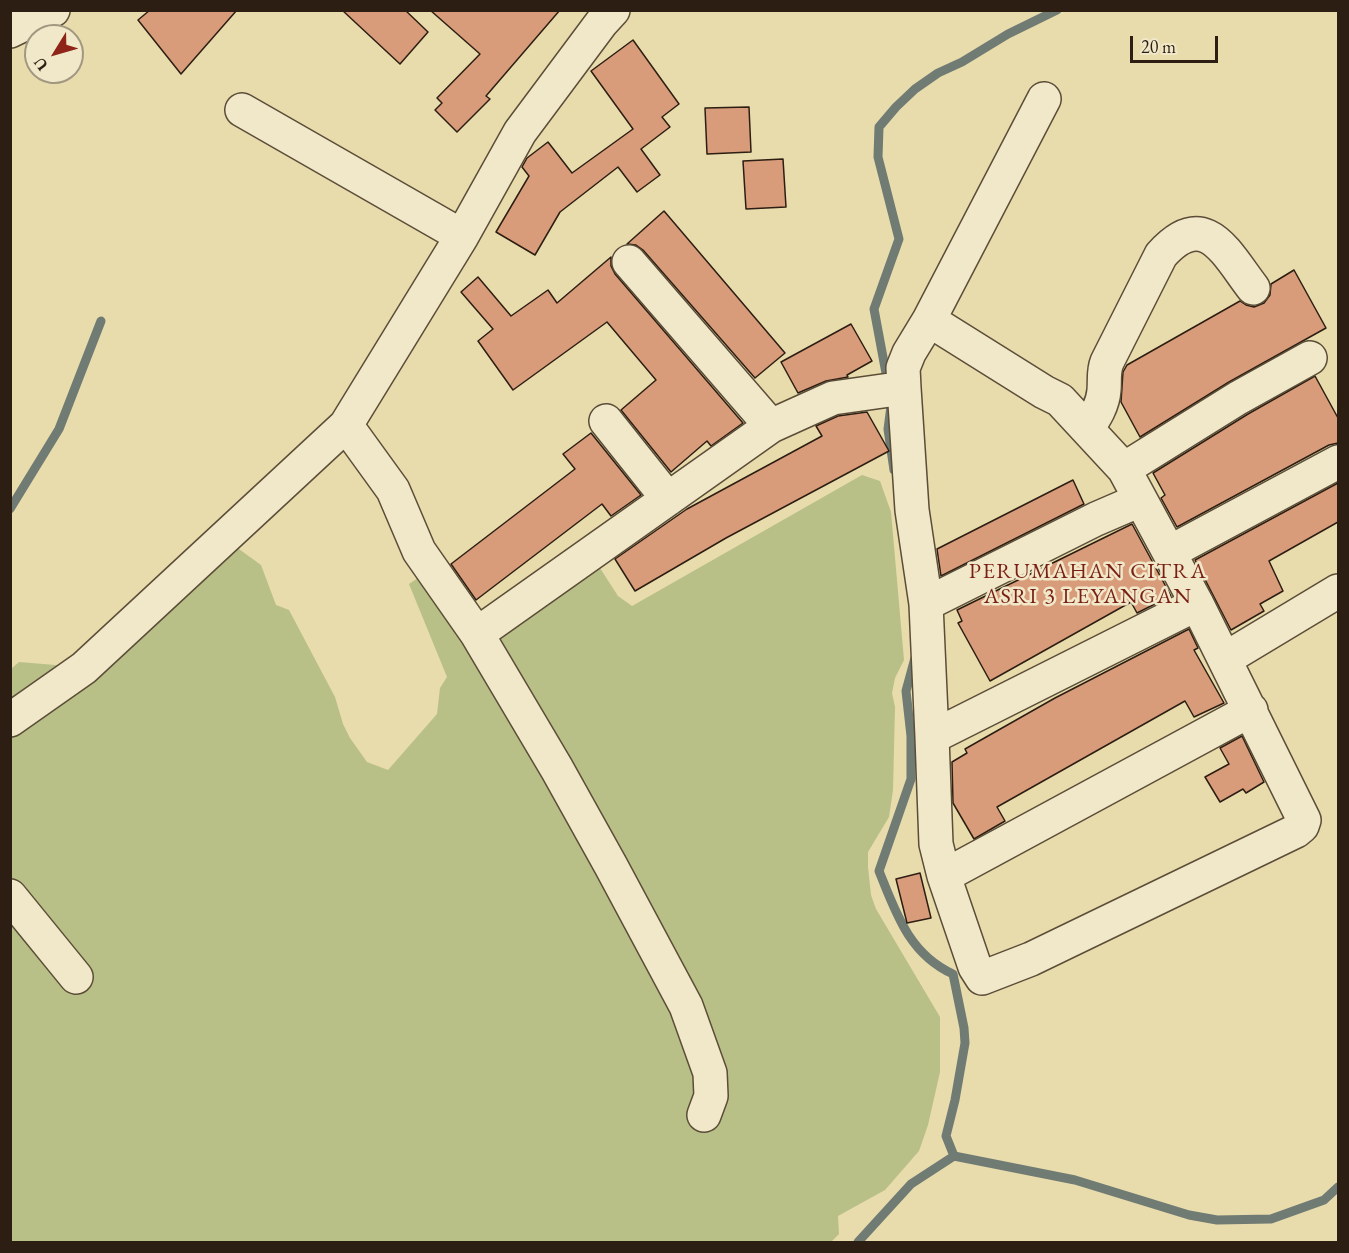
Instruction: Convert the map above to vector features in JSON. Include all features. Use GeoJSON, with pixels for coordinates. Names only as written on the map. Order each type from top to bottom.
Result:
{"type":"FeatureCollection","features":[{"type":"Feature","properties":{"kind":"street"},"geometry":{"type":"LineString","coordinates":[[10,31],[53,10]]}},
{"type":"Feature","properties":{"kind":"street"},"geometry":{"type":"LineString","coordinates":[[10,720],[84,668],[346,425],[462,236],[520,132],[613,10]]}},
{"type":"Feature","properties":{"kind":"street"},"geometry":{"type":"LineString","coordinates":[[928,320],[1060,400],[1124,469],[1197,604],[1304,820],[1302,826],[1296,831],[985,978],[979,976],[975,967],[944,876],[936,844],[926,604],[892,390],[909,353],[1044,99]]}},
{"type":"Feature","properties":{"kind":"street"},"geometry":{"type":"LineString","coordinates":[[242,111],[462,236]]}},
{"type":"Feature","properties":{"kind":"street"},"geometry":{"type":"LineString","coordinates":[[1087,429],[1102,402],[1103,373],[1107,362],[1161,255],[1171,243],[1198,233],[1205,234],[1220,245],[1253,288]]}},
{"type":"Feature","properties":{"kind":"street"},"geometry":{"type":"LineString","coordinates":[[629,262],[771,426]]}},
{"type":"Feature","properties":{"kind":"street"},"geometry":{"type":"LineString","coordinates":[[1124,469],[1238,398],[1310,358]]}},
{"type":"Feature","properties":{"kind":"street"},"geometry":{"type":"LineString","coordinates":[[477,634],[771,426],[833,398],[892,390]]}},
{"type":"Feature","properties":{"kind":"street"},"geometry":{"type":"LineString","coordinates":[[606,421],[668,499]]}},
{"type":"Feature","properties":{"kind":"street"},"geometry":{"type":"LineString","coordinates":[[346,425],[393,490],[419,551],[477,634],[611,866],[686,1006],[710,1073],[711,1096],[704,1115]]}},
{"type":"Feature","properties":{"kind":"street"},"geometry":{"type":"LineString","coordinates":[[1170,552],[1338,462]]}},
{"type":"Feature","properties":{"kind":"street"},"geometry":{"type":"LineString","coordinates":[[926,604],[1096,519],[1140,500]]}},
{"type":"Feature","properties":{"kind":"street"},"geometry":{"type":"LineString","coordinates":[[1225,659],[1338,591]]}},
{"type":"Feature","properties":{"kind":"street"},"geometry":{"type":"LineString","coordinates":[[932,737],[1197,604]]}},
{"type":"Feature","properties":{"kind":"street"},"geometry":{"type":"LineString","coordinates":[[944,876],[1251,710]]}},
{"type":"Feature","properties":{"kind":"street"},"geometry":{"type":"LineString","coordinates":[[10,896],[76,977]]}},
{"type":"Feature","properties":{"kind":"green space"},"geometry":{"type":"Polygon","coordinates":[[[862,475],[880,481],[891,512],[904,660],[895,678],[892,693],[895,707],[893,790],[889,817],[868,852],[871,895],[876,909],[940,1017],[940,1072],[928,1125],[919,1151],[885,1190],[838,1216],[839,1234],[831,1242],[11,1242],[11,669],[19,662],[67,666],[221,536],[261,565],[276,605],[289,610],[335,697],[350,738],[367,762],[388,770],[437,714],[440,688],[447,677],[409,584],[421,576],[468,635],[598,565],[618,596],[632,606],[862,475]]]}},
{"type":"Feature","properties":{"kind":"building"},"geometry":{"type":"Polygon","coordinates":[[[150,10],[237,10],[181,74],[138,20],[150,10]]]}},
{"type":"Feature","properties":{"kind":"building"},"geometry":{"type":"Polygon","coordinates":[[[342,10],[405,10],[428,32],[400,64],[342,10]]]}},
{"type":"Feature","properties":{"kind":"building"},"geometry":{"type":"Polygon","coordinates":[[[430,10],[560,10],[486,96],[490,99],[457,132],[435,110],[442,103],[437,98],[480,54],[430,10]]]}},
{"type":"Feature","properties":{"kind":"building"},"geometry":{"type":"Polygon","coordinates":[[[633,40],[679,104],[662,117],[670,127],[641,149],[660,175],[637,192],[618,167],[560,212],[535,255],[496,232],[529,176],[522,167],[527,158],[548,142],[572,173],[633,129],[591,71],[633,40]]]}},
{"type":"Feature","properties":{"kind":"building"},"geometry":{"type":"Polygon","coordinates":[[[749,107],[751,152],[707,154],[705,108],[749,107]]]}},
{"type":"Feature","properties":{"kind":"building"},"geometry":{"type":"Polygon","coordinates":[[[783,159],[786,207],[746,209],[743,161],[783,159]]]}},
{"type":"Feature","properties":{"kind":"building"},"geometry":{"type":"Polygon","coordinates":[[[664,211],[785,353],[755,378],[643,250],[636,245],[627,244],[664,211]]]}},
{"type":"Feature","properties":{"kind":"building"},"geometry":{"type":"Polygon","coordinates":[[[611,257],[611,266],[615,274],[743,423],[711,446],[707,441],[671,472],[621,410],[656,380],[607,322],[513,390],[478,341],[493,329],[461,292],[478,277],[511,316],[548,290],[557,303],[611,257]]]}},
{"type":"Feature","properties":{"kind":"building"},"geometry":{"type":"Polygon","coordinates":[[[1294,270],[1326,328],[1229,382],[1140,437],[1121,402],[1123,372],[1127,365],[1240,301],[1254,307],[1264,303],[1270,295],[1271,284],[1294,270]]]}},
{"type":"Feature","properties":{"kind":"building"},"geometry":{"type":"Polygon","coordinates":[[[851,324],[872,361],[847,375],[848,377],[826,381],[798,393],[781,362],[851,324]]]}},
{"type":"Feature","properties":{"kind":"building"},"geometry":{"type":"Polygon","coordinates":[[[1315,376],[1338,418],[1338,443],[1329,445],[1177,527],[1161,498],[1165,495],[1153,473],[1248,414],[1315,376]]]}},
{"type":"Feature","properties":{"kind":"building"},"geometry":{"type":"Polygon","coordinates":[[[867,412],[889,451],[726,538],[635,591],[615,559],[687,509],[822,436],[816,426],[838,416],[867,412]]]}},
{"type":"Feature","properties":{"kind":"building"},"geometry":{"type":"Polygon","coordinates":[[[591,433],[641,495],[611,516],[602,504],[476,600],[451,564],[575,469],[563,454],[591,433]]]}},
{"type":"Feature","properties":{"kind":"building"},"geometry":{"type":"Polygon","coordinates":[[[1073,480],[1084,504],[941,576],[937,549],[1073,480]]]}},
{"type":"Feature","properties":{"kind":"building"},"geometry":{"type":"Polygon","coordinates":[[[1338,483],[1338,522],[1269,561],[1283,591],[1260,604],[1264,611],[1231,630],[1195,560],[1338,483]]]}},
{"type":"Feature","properties":{"kind":"building"},"geometry":{"type":"Polygon","coordinates":[[[1132,524],[1171,596],[1137,613],[1131,602],[990,681],[958,623],[962,621],[957,610],[1132,524]]]}},
{"type":"Feature","properties":{"kind":"building"},"geometry":{"type":"Polygon","coordinates":[[[1189,629],[1198,648],[1194,650],[1224,703],[1194,717],[1185,701],[997,807],[1005,821],[974,839],[953,803],[952,762],[967,753],[965,749],[1055,698],[1189,629]]]}},
{"type":"Feature","properties":{"kind":"building"},"geometry":{"type":"Polygon","coordinates":[[[1242,736],[1264,782],[1246,793],[1243,789],[1220,802],[1205,777],[1229,764],[1220,748],[1242,736]]]}},
{"type":"Feature","properties":{"kind":"building"},"geometry":{"type":"Polygon","coordinates":[[[920,873],[931,918],[907,923],[896,879],[920,873]]]}},
{"type":"Feature","properties":{"kind":"waterway"},"geometry":{"type":"LineString","coordinates":[[888,384],[874,309],[899,239],[878,157],[879,127],[915,89],[938,73],[1057,10]]}},
{"type":"Feature","properties":{"kind":"waterway"},"geometry":{"type":"LineString","coordinates":[[10,509],[59,429],[101,321]]}},
{"type":"Feature","properties":{"kind":"waterway"},"geometry":{"type":"LineString","coordinates":[[891,406],[888,429],[894,470]]}},
{"type":"Feature","properties":{"kind":"waterway"},"geometry":{"type":"LineString","coordinates":[[915,658],[906,691],[911,736],[911,779],[879,871],[898,917],[915,944],[938,966],[953,974],[965,1043],[946,1136],[954,1156]]}},
{"type":"Feature","properties":{"kind":"waterway"},"geometry":{"type":"LineString","coordinates":[[858,1242],[911,1184],[954,1156],[1075,1180],[1189,1215],[1217,1220],[1271,1219],[1324,1200],[1338,1187]]}},
{"type":"Feature","properties":{"kind":"district","name":"PERUMAHAN CITRA ASRI 3 LEYANGAN"},"geometry":{"type":"Point","coordinates":[1088,584]}}]}
